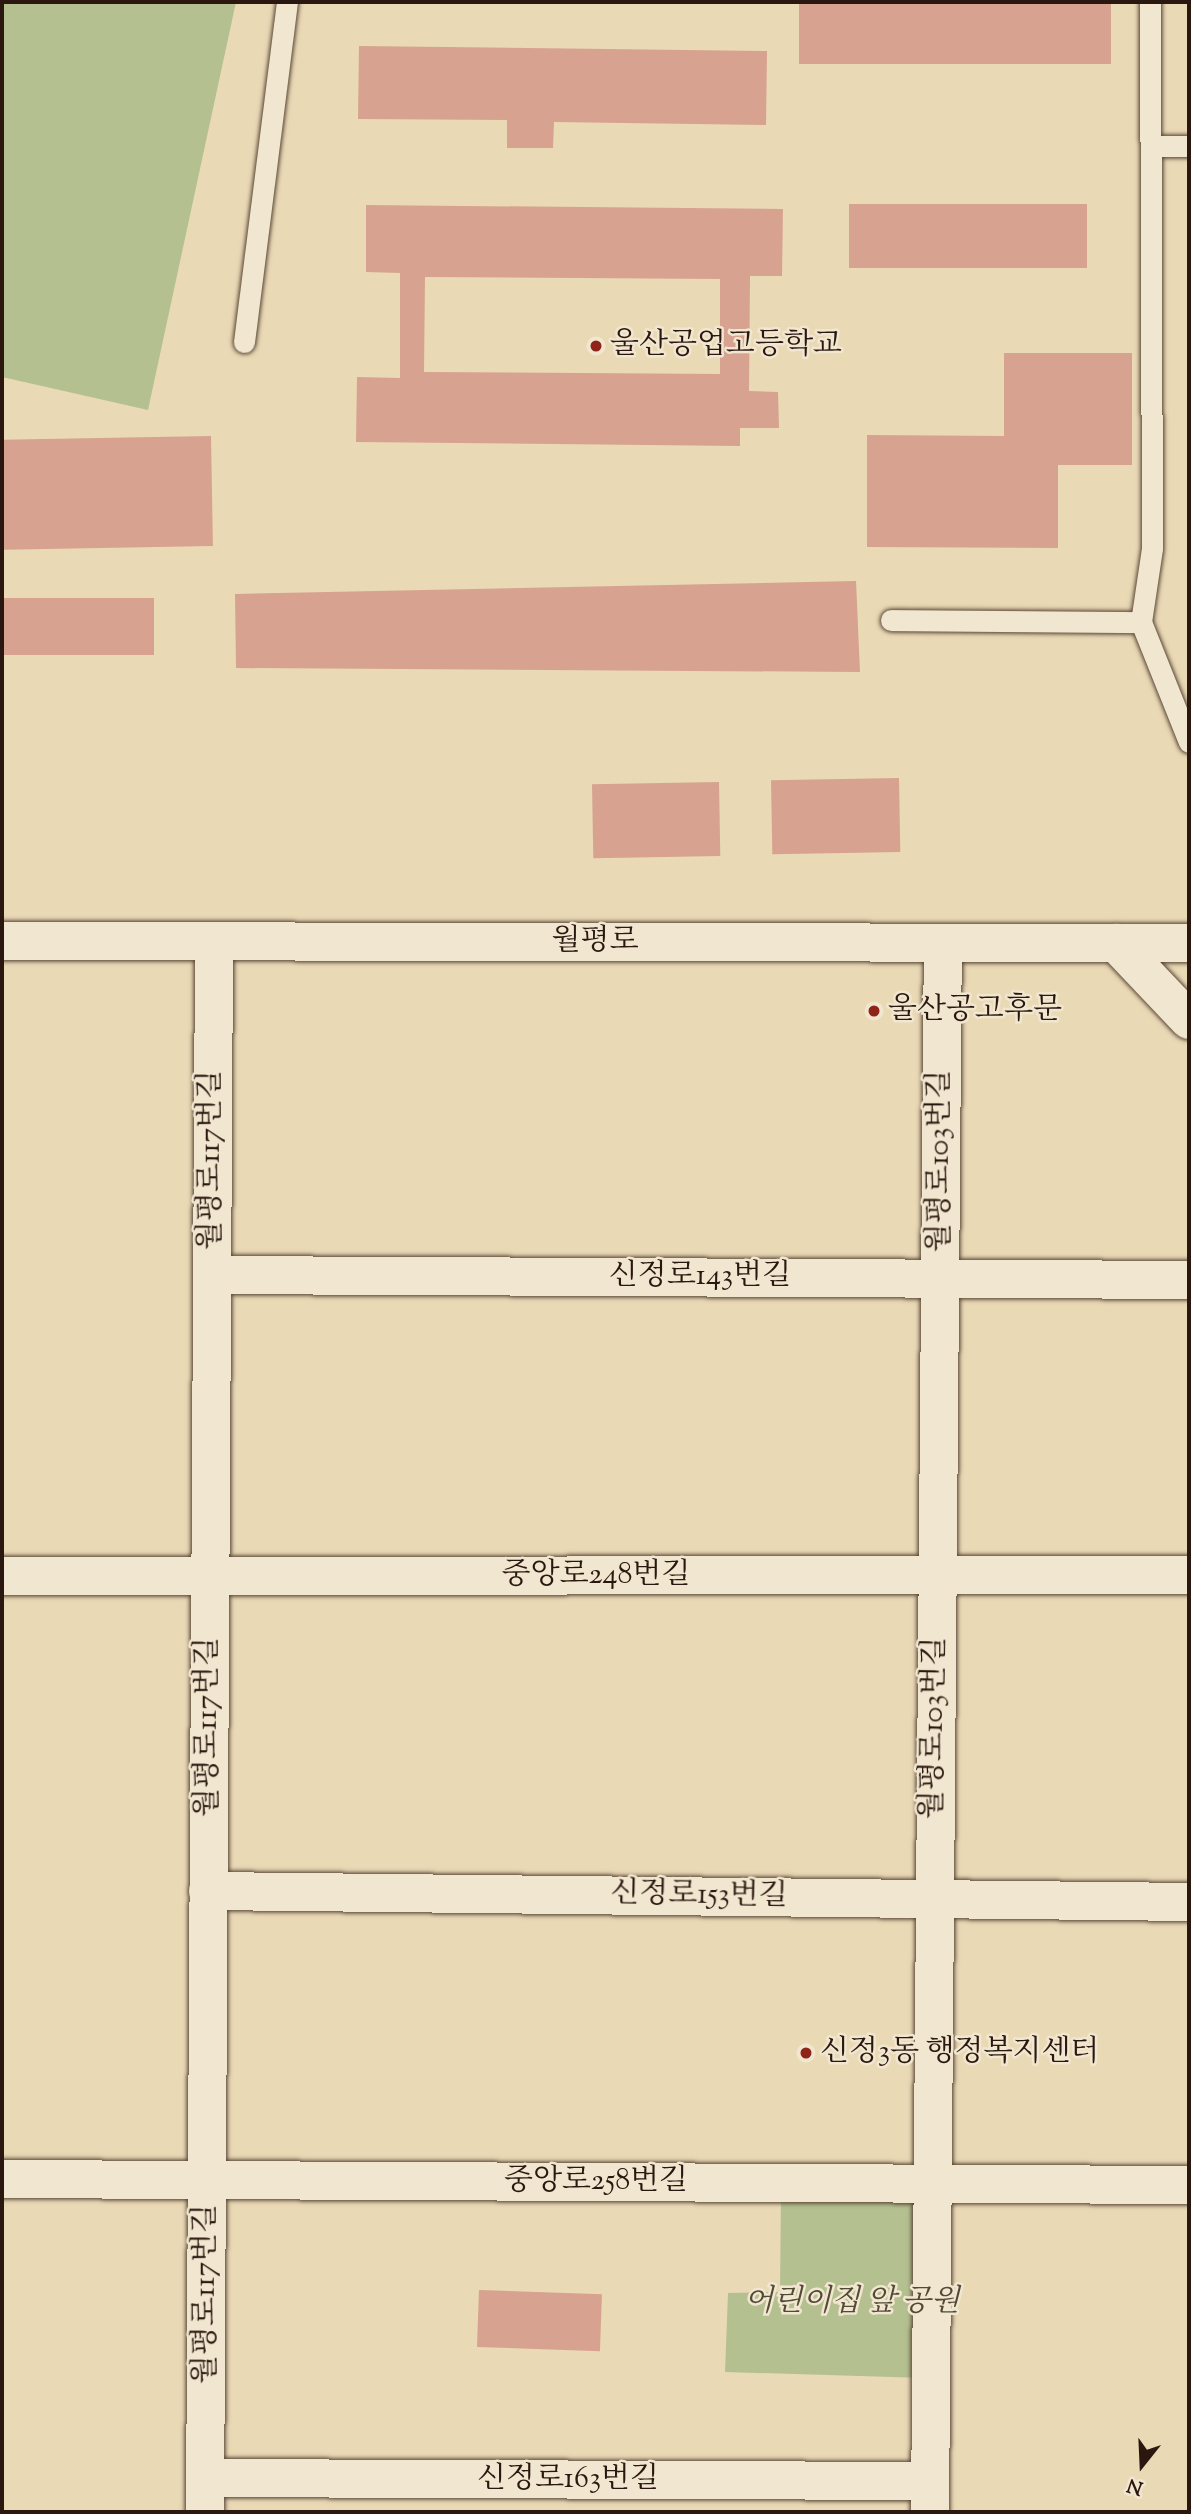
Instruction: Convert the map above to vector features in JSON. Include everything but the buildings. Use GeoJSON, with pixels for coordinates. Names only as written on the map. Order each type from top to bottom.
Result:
{"type":"FeatureCollection","features":[{"type":"Feature","properties":{"kind":"street","name":"월평로"},"geometry":{"type":"LineString","coordinates":[[2,941],[1189,943]]}},
{"type":"Feature","properties":{"kind":"street","name":"월평로117번길"},"geometry":{"type":"LineString","coordinates":[[205,2495],[214,941]]}},
{"type":"Feature","properties":{"kind":"street","name":"월평로103번길"},"geometry":{"type":"LineString","coordinates":[[930,2497],[943,943]]}},
{"type":"Feature","properties":{"kind":"street"},"geometry":{"type":"LineString","coordinates":[[1116,943],[1189,1020]]}},
{"type":"Feature","properties":{"kind":"street","name":"신정로143번길"},"geometry":{"type":"LineString","coordinates":[[212,1275],[1189,1280]]}},
{"type":"Feature","properties":{"kind":"street","name":"중앙로248번길"},"geometry":{"type":"LineString","coordinates":[[2,1576],[1189,1576]]}},
{"type":"Feature","properties":{"kind":"street","name":"신정로153번길"},"geometry":{"type":"LineString","coordinates":[[208,1891],[1189,1902]]}},
{"type":"Feature","properties":{"kind":"street","name":"중앙로258번길"},"geometry":{"type":"LineString","coordinates":[[2,2179],[1189,2185]]}},
{"type":"Feature","properties":{"kind":"street","name":"신정로163번길"},"geometry":{"type":"LineString","coordinates":[[205,2495],[930,2497]]}},
{"type":"Feature","properties":{"kind":"lane"},"geometry":{"type":"LineString","coordinates":[[244,342],[288,2]]}},
{"type":"Feature","properties":{"kind":"lane"},"geometry":{"type":"LineString","coordinates":[[1150,2],[1152,548],[1141,622],[1189,743]]}},
{"type":"Feature","properties":{"kind":"lane"},"geometry":{"type":"LineString","coordinates":[[1151,146],[1189,146]]}},
{"type":"Feature","properties":{"kind":"lane"},"geometry":{"type":"LineString","coordinates":[[891,620],[1141,622]]}},
{"type":"Feature","properties":{"kind":"green space"},"geometry":{"type":"Polygon","coordinates":[[[2,2],[236,2],[148,410],[2,377],[2,2]]]}},
{"type":"Feature","properties":{"kind":"green space","name":"어린이집 앞 공원"},"geometry":{"type":"Polygon","coordinates":[[[781,2192],[924,2193],[925,2378],[725,2372],[728,2293],[780,2292],[781,2192]]]}},
{"type":"Feature","properties":{"kind":"place","name":"울산공업고등학교"},"geometry":{"type":"Point","coordinates":[596,346]}},
{"type":"Feature","properties":{"kind":"place","name":"울산공고후문"},"geometry":{"type":"Point","coordinates":[874,1011]}},
{"type":"Feature","properties":{"kind":"place","name":"신정3동 행정복지센터"},"geometry":{"type":"Point","coordinates":[806,2053]}}]}
